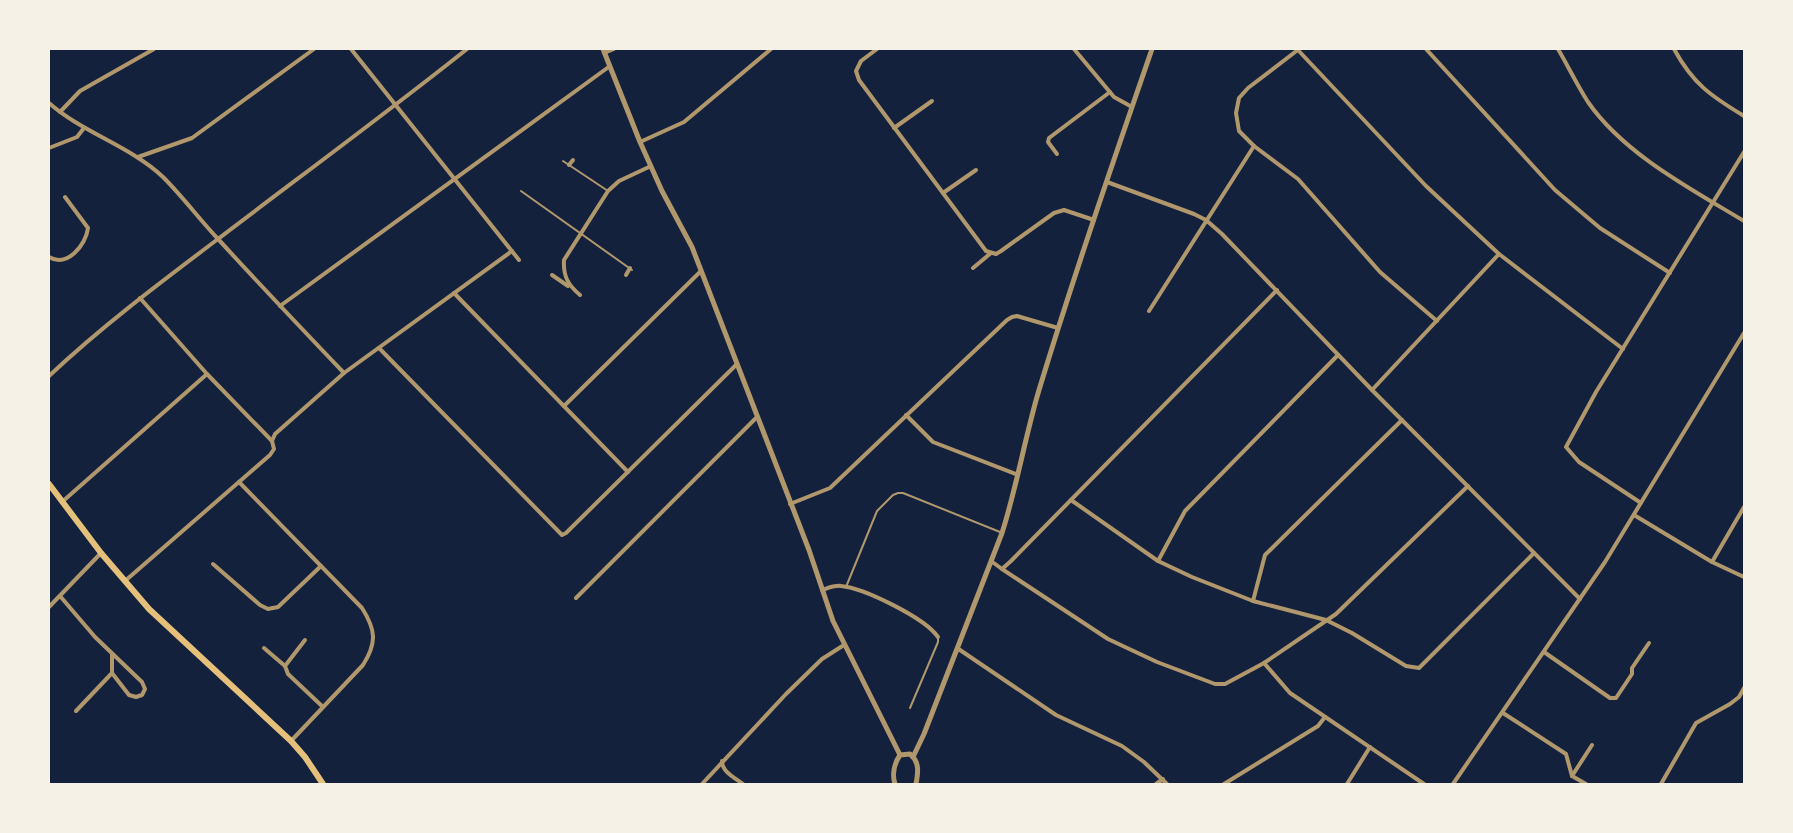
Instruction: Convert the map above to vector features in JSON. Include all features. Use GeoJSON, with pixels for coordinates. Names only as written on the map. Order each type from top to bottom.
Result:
{"type":"FeatureCollection","features":[{"type":"Feature","properties":{"kind":"main road"},"geometry":{"type":"LineString","coordinates":[[50,490],[62,502],[101,553],[149,609],[291,741],[305,757],[323,784]]}},
{"type":"Feature","properties":{"kind":"street"},"geometry":{"type":"LineString","coordinates":[[60,112],[80,91],[154,49]]}},
{"type":"Feature","properties":{"kind":"street"},"geometry":{"type":"LineString","coordinates":[[138,157],[192,138],[314,49]]}},
{"type":"Feature","properties":{"kind":"street"},"geometry":{"type":"LineString","coordinates":[[351,49],[519,260]]}},
{"type":"Feature","properties":{"kind":"street"},"geometry":{"type":"LineString","coordinates":[[49,376],[140,298],[396,105],[467,49]]}},
{"type":"Feature","properties":{"kind":"street"},"geometry":{"type":"LineString","coordinates":[[614,49],[604,51],[640,142],[692,247],[844,644],[900,755]]}},
{"type":"Feature","properties":{"kind":"street"},"geometry":{"type":"LineString","coordinates":[[640,142],[684,122],[771,49]]}},
{"type":"Feature","properties":{"kind":"street"},"geometry":{"type":"LineString","coordinates":[[876,49],[861,61],[856,71],[859,80],[982,247],[996,254],[1054,212],[1064,210],[1094,220]]}},
{"type":"Feature","properties":{"kind":"street"},"geometry":{"type":"LineString","coordinates":[[1074,49],[1110,92],[1118,100],[1132,107]]}},
{"type":"Feature","properties":{"kind":"street"},"geometry":{"type":"LineString","coordinates":[[913,756],[924,734],[1002,532],[1011,505],[1035,404],[1058,328],[1152,49]]}},
{"type":"Feature","properties":{"kind":"street"},"geometry":{"type":"LineString","coordinates":[[1437,321],[1380,272],[1298,179],[1254,146],[1239,131],[1236,113],[1239,98],[1248,88],[1298,49],[1426,186],[1499,254],[1623,349]]}},
{"type":"Feature","properties":{"kind":"street"},"geometry":{"type":"LineString","coordinates":[[1426,49],[1555,190],[1600,228],[1670,273]]}},
{"type":"Feature","properties":{"kind":"street"},"geometry":{"type":"LineString","coordinates":[[1558,49],[1588,102],[1628,144],[1662,170],[1744,221]]}},
{"type":"Feature","properties":{"kind":"street"},"geometry":{"type":"LineString","coordinates":[[1674,49],[1700,86],[1713,97],[1744,116]]}},
{"type":"Feature","properties":{"kind":"street"},"geometry":{"type":"LineString","coordinates":[[280,306],[610,66]]}},
{"type":"Feature","properties":{"kind":"street"},"geometry":{"type":"LineString","coordinates":[[1057,154],[1048,142],[1049,138],[1110,92]]}},
{"type":"Feature","properties":{"kind":"street"},"geometry":{"type":"LineString","coordinates":[[894,128],[932,101]]}},
{"type":"Feature","properties":{"kind":"street"},"geometry":{"type":"LineString","coordinates":[[49,103],[84,128],[138,157],[163,177],[344,374]]}},
{"type":"Feature","properties":{"kind":"street"},"geometry":{"type":"LineString","coordinates":[[49,148],[77,136],[84,128]]}},
{"type":"Feature","properties":{"kind":"street"},"geometry":{"type":"LineString","coordinates":[[1149,311],[1254,146]]}},
{"type":"Feature","properties":{"kind":"street"},"geometry":{"type":"LineString","coordinates":[[1641,503],[1579,462],[1566,447],[1596,392],[1744,152]]}},
{"type":"Feature","properties":{"kind":"street"},"geometry":{"type":"LineString","coordinates":[[569,165],[573,160]]}},
{"type":"Feature","properties":{"kind":"street"},"geometry":{"type":"LineString","coordinates":[[572,288],[565,276],[564,260],[580,233],[608,192],[619,181],[652,166]]}},
{"type":"Feature","properties":{"kind":"street"},"geometry":{"type":"LineString","coordinates":[[943,194],[976,170]]}},
{"type":"Feature","properties":{"kind":"street"},"geometry":{"type":"LineString","coordinates":[[1107,182],[1206,220],[1580,599]]}},
{"type":"Feature","properties":{"kind":"street"},"geometry":{"type":"LineString","coordinates":[[49,257],[63,260],[71,257],[87,236],[88,228],[65,198]]}},
{"type":"Feature","properties":{"kind":"street"},"geometry":{"type":"LineString","coordinates":[[272,441],[275,434],[344,374],[512,251]]}},
{"type":"Feature","properties":{"kind":"street"},"geometry":{"type":"LineString","coordinates":[[973,268],[991,253]]}},
{"type":"Feature","properties":{"kind":"street"},"geometry":{"type":"LineString","coordinates":[[1372,390],[1499,254]]}},
{"type":"Feature","properties":{"kind":"street"},"geometry":{"type":"LineString","coordinates":[[626,274],[631,269]]}},
{"type":"Feature","properties":{"kind":"street"},"geometry":{"type":"LineString","coordinates":[[564,406],[701,271]]}},
{"type":"Feature","properties":{"kind":"street"},"geometry":{"type":"LineString","coordinates":[[552,275],[580,295]]}},
{"type":"Feature","properties":{"kind":"street"},"geometry":{"type":"LineString","coordinates":[[1002,569],[1277,290]]}},
{"type":"Feature","properties":{"kind":"street"},"geometry":{"type":"LineString","coordinates":[[454,293],[628,472]]}},
{"type":"Feature","properties":{"kind":"street"},"geometry":{"type":"LineString","coordinates":[[125,581],[270,455],[274,449],[272,441],[208,374],[140,298]]}},
{"type":"Feature","properties":{"kind":"street"},"geometry":{"type":"LineString","coordinates":[[790,504],[830,488],[1012,316],[1018,316],[1058,328]]}},
{"type":"Feature","properties":{"kind":"street"},"geometry":{"type":"LineString","coordinates":[[1453,784],[1580,599],[1634,515],[1744,333]]}},
{"type":"Feature","properties":{"kind":"street"},"geometry":{"type":"LineString","coordinates":[[379,348],[562,535],[737,364]]}},
{"type":"Feature","properties":{"kind":"street"},"geometry":{"type":"LineString","coordinates":[[1158,561],[1185,511],[1338,355]]}},
{"type":"Feature","properties":{"kind":"street"},"geometry":{"type":"LineString","coordinates":[[62,502],[208,374]]}},
{"type":"Feature","properties":{"kind":"street"},"geometry":{"type":"LineString","coordinates":[[906,415],[933,442],[1018,475]]}},
{"type":"Feature","properties":{"kind":"street"},"geometry":{"type":"LineString","coordinates":[[576,598],[757,417]]}},
{"type":"Feature","properties":{"kind":"street"},"geometry":{"type":"LineString","coordinates":[[1253,601],[1265,555],[1402,420]]}},
{"type":"Feature","properties":{"kind":"street"},"geometry":{"type":"LineString","coordinates":[[239,482],[362,608],[371,622],[373,637],[371,652],[363,664],[291,741]]}},
{"type":"Feature","properties":{"kind":"street"},"geometry":{"type":"LineString","coordinates":[[991,561],[1108,639],[1157,662],[1215,684],[1225,684],[1264,663],[1336,614],[1468,486]]}},
{"type":"Feature","properties":{"kind":"street"},"geometry":{"type":"LineString","coordinates":[[1071,500],[1158,561],[1192,577],[1253,601],[1326,620],[1406,666],[1419,668],[1534,553]]}},
{"type":"Feature","properties":{"kind":"street"},"geometry":{"type":"LineString","coordinates":[[1712,562],[1744,508]]}},
{"type":"Feature","properties":{"kind":"street"},"geometry":{"type":"LineString","coordinates":[[1634,515],[1712,562],[1744,577]]}},
{"type":"Feature","properties":{"kind":"street"},"geometry":{"type":"LineString","coordinates":[[49,607],[101,553]]}},
{"type":"Feature","properties":{"kind":"street"},"geometry":{"type":"LineString","coordinates":[[213,564],[260,605],[268,609],[278,606],[321,566]]}},
{"type":"Feature","properties":{"kind":"street"},"geometry":{"type":"LineString","coordinates":[[216,575],[220,570]]}},
{"type":"Feature","properties":{"kind":"street"},"geometry":{"type":"LineString","coordinates":[[822,590],[836,586],[846,587],[895,606],[935,632],[938,637]]}},
{"type":"Feature","properties":{"kind":"street"},"geometry":{"type":"LineString","coordinates":[[60,596],[95,638],[142,682],[145,689],[142,695],[136,697],[129,695],[112,674],[112,654]]}},
{"type":"Feature","properties":{"kind":"street"},"geometry":{"type":"LineString","coordinates":[[285,666],[305,640]]}},
{"type":"Feature","properties":{"kind":"street"},"geometry":{"type":"LineString","coordinates":[[1544,652],[1610,698],[1616,698],[1632,674],[1632,668],[1650,643]]}},
{"type":"Feature","properties":{"kind":"street"},"geometry":{"type":"LineString","coordinates":[[702,784],[822,659],[844,644]]}},
{"type":"Feature","properties":{"kind":"street"},"geometry":{"type":"LineString","coordinates":[[264,648],[285,666],[288,674],[323,707]]}},
{"type":"Feature","properties":{"kind":"street"},"geometry":{"type":"LineString","coordinates":[[957,648],[1071,724],[1122,746],[1144,762],[1167,784]]}},
{"type":"Feature","properties":{"kind":"street"},"geometry":{"type":"LineString","coordinates":[[1264,663],[1290,693],[1424,784]]}},
{"type":"Feature","properties":{"kind":"street"},"geometry":{"type":"LineString","coordinates":[[76,711],[112,674]]}},
{"type":"Feature","properties":{"kind":"street"},"geometry":{"type":"LineString","coordinates":[[1661,784],[1696,723],[1730,704],[1739,697],[1744,688]]}},
{"type":"Feature","properties":{"kind":"street"},"geometry":{"type":"LineString","coordinates":[[1503,713],[1566,754],[1572,776],[1586,784]]}},
{"type":"Feature","properties":{"kind":"street"},"geometry":{"type":"LineString","coordinates":[[1224,784],[1318,726],[1325,717]]}},
{"type":"Feature","properties":{"kind":"street"},"geometry":{"type":"LineString","coordinates":[[1572,776],[1592,745]]}},
{"type":"Feature","properties":{"kind":"street"},"geometry":{"type":"LineString","coordinates":[[1347,784],[1370,747]]}},
{"type":"Feature","properties":{"kind":"street"},"geometry":{"type":"LineString","coordinates":[[900,755],[910,754],[913,756],[918,766],[916,784]]}},
{"type":"Feature","properties":{"kind":"street"},"geometry":{"type":"LineString","coordinates":[[895,784],[895,766],[900,755]]}},
{"type":"Feature","properties":{"kind":"street"},"geometry":{"type":"LineString","coordinates":[[722,762],[724,770],[743,784]]}},
{"type":"Feature","properties":{"kind":"street"},"geometry":{"type":"LineString","coordinates":[[1156,784],[1163,779]]}},
{"type":"Feature","properties":{"kind":"lane"},"geometry":{"type":"LineString","coordinates":[[563,161],[608,192]]}},
{"type":"Feature","properties":{"kind":"lane"},"geometry":{"type":"LineString","coordinates":[[521,191],[631,269]]}},
{"type":"Feature","properties":{"kind":"lane"},"geometry":{"type":"LineString","coordinates":[[846,587],[877,511],[893,495],[898,493],[903,493],[1002,532]]}},
{"type":"Feature","properties":{"kind":"lane"},"geometry":{"type":"LineString","coordinates":[[910,708],[938,642],[938,637]]}}]}
